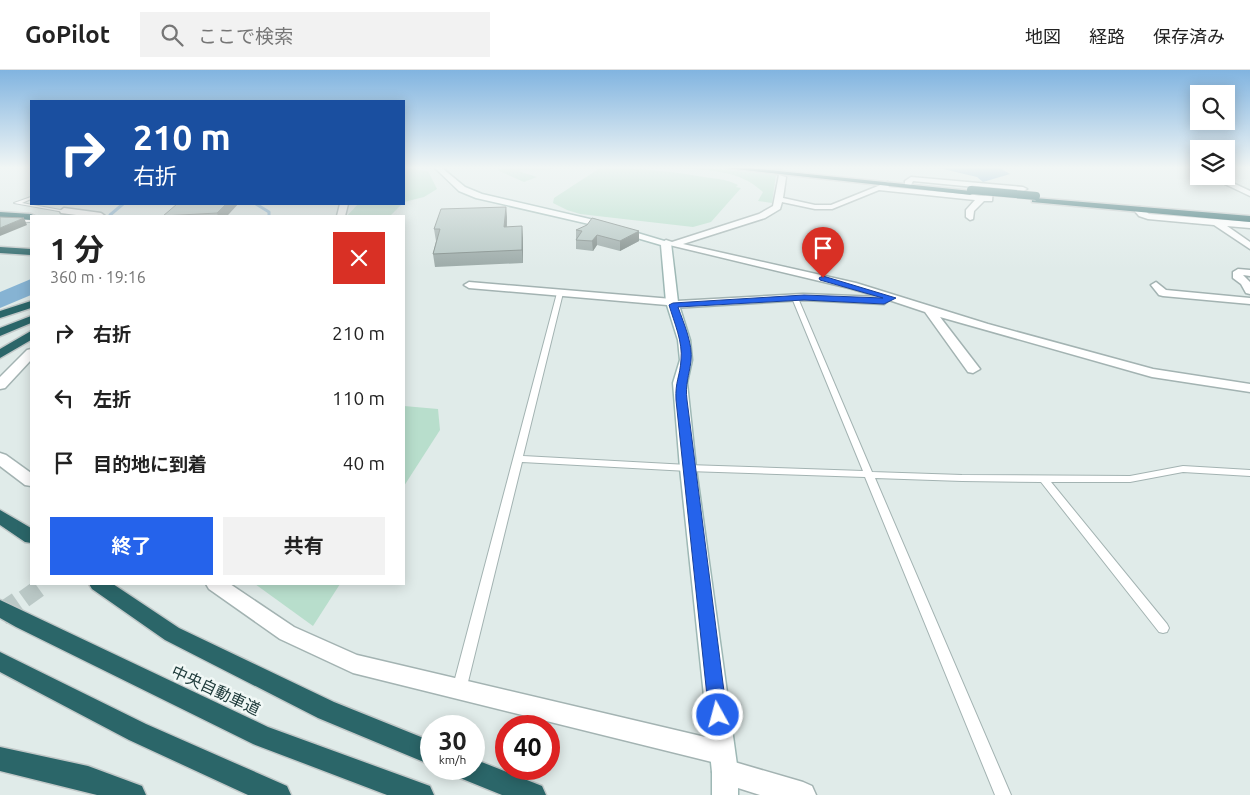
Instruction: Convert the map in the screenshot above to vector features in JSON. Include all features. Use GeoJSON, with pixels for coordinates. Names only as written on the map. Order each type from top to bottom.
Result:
{"type":"FeatureCollection","features":[{"type":"Feature","properties":{"kind":"highway"},"geometry":{"type":"LineString","coordinates":[[1071,202],[1136,209],[1250,217]]}},
{"type":"Feature","properties":{"kind":"highway"},"geometry":{"type":"LineString","coordinates":[[1079,202],[1250,217]]}},
{"type":"Feature","properties":{"kind":"highway"},"geometry":{"type":"LineString","coordinates":[[0,215],[30,217]]}},
{"type":"Feature","properties":{"kind":"highway"},"geometry":{"type":"LineString","coordinates":[[0,250],[30,252]]}},
{"type":"Feature","properties":{"kind":"highway"},"geometry":{"type":"LineString","coordinates":[[0,315],[30,304]]}},
{"type":"Feature","properties":{"kind":"highway"},"geometry":{"type":"LineString","coordinates":[[0,326],[30,313]]}},
{"type":"Feature","properties":{"kind":"highway"},"geometry":{"type":"LineString","coordinates":[[0,332],[30,319]]}},
{"type":"Feature","properties":{"kind":"highway"},"geometry":{"type":"LineString","coordinates":[[0,354],[30,336]]}},
{"type":"Feature","properties":{"kind":"highway"},"geometry":{"type":"LineString","coordinates":[[0,516],[30,536]]}},
{"type":"Feature","properties":{"kind":"highway"},"geometry":{"type":"LineString","coordinates":[[100,585],[172,634],[326,710],[420,748]]}},
{"type":"Feature","properties":{"kind":"highway","name":"中央自動車道"},"geometry":{"type":"LineString","coordinates":[[0,608],[23,621],[262,736],[421,795]]}},
{"type":"Feature","properties":{"kind":"highway"},"geometry":{"type":"LineString","coordinates":[[0,660],[83,706],[230,776],[278,795]]}},
{"type":"Feature","properties":{"kind":"highway"},"geometry":{"type":"LineString","coordinates":[[0,759],[88,779],[132,795]]}},
{"type":"Feature","properties":{"kind":"highway"},"geometry":{"type":"LineString","coordinates":[[485,776],[533,795]]}},
{"type":"Feature","properties":{"kind":"street"},"geometry":{"type":"LineString","coordinates":[[504,202],[670,243],[823,278],[1152,373],[1250,388]]}},
{"type":"Feature","properties":{"kind":"street"},"geometry":{"type":"LineString","coordinates":[[670,243],[762,216],[777,207],[778,202]]}},
{"type":"Feature","properties":{"kind":"street"},"geometry":{"type":"LineString","coordinates":[[791,202],[815,207],[832,207],[845,202]]}},
{"type":"Feature","properties":{"kind":"street"},"geometry":{"type":"LineString","coordinates":[[970,217],[970,210],[978,202]]}},
{"type":"Feature","properties":{"kind":"street"},"geometry":{"type":"LineString","coordinates":[[64,211],[73,205]]}},
{"type":"Feature","properties":{"kind":"street"},"geometry":{"type":"LineString","coordinates":[[1136,209],[1148,216],[1250,226]]}},
{"type":"Feature","properties":{"kind":"street"},"geometry":{"type":"LineString","coordinates":[[64,211],[94,215]]}},
{"type":"Feature","properties":{"kind":"street"},"geometry":{"type":"LineString","coordinates":[[1216,223],[1250,246]]}},
{"type":"Feature","properties":{"kind":"street"},"geometry":{"type":"LineString","coordinates":[[670,243],[673,304],[684,340],[686,360],[680,383],[688,468],[724,777]]}},
{"type":"Feature","properties":{"kind":"street"},"geometry":{"type":"LineString","coordinates":[[1250,273],[1238,272],[1238,278],[1245,282],[1250,291]]}},
{"type":"Feature","properties":{"kind":"street"},"geometry":{"type":"LineString","coordinates":[[469,285],[673,304],[795,298],[884,301],[891,298]]}},
{"type":"Feature","properties":{"kind":"street"},"geometry":{"type":"LineString","coordinates":[[1156,285],[1163,293],[1250,301]]}},
{"type":"Feature","properties":{"kind":"street"},"geometry":{"type":"LineString","coordinates":[[929,310],[973,369]]}},
{"type":"Feature","properties":{"kind":"street"},"geometry":{"type":"LineString","coordinates":[[0,385],[30,355]]}},
{"type":"Feature","properties":{"kind":"street"},"geometry":{"type":"LineString","coordinates":[[0,458],[30,479]]}},
{"type":"Feature","properties":{"kind":"street"},"geometry":{"type":"LineString","coordinates":[[217,585],[288,633],[353,664],[459,690],[724,777],[803,795]]}},
{"type":"Feature","properties":{"kind":"lane"},"geometry":{"type":"LineString","coordinates":[[19,202],[16,203],[64,211]]}},
{"type":"Feature","properties":{"kind":"lane"},"geometry":{"type":"LineString","coordinates":[[0,221],[30,221]]}},
{"type":"Feature","properties":{"kind":"lane"},"geometry":{"type":"LineString","coordinates":[[459,690],[560,292]]}},
{"type":"Feature","properties":{"kind":"lane"},"geometry":{"type":"LineString","coordinates":[[795,298],[1003,795]]}},
{"type":"Feature","properties":{"kind":"lane"},"geometry":{"type":"LineString","coordinates":[[518,459],[688,468],[867,473],[962,478],[1130,479],[1182,469],[1250,472]]}},
{"type":"Feature","properties":{"kind":"lane"},"geometry":{"type":"LineString","coordinates":[[1043,478],[1163,628]]}},
{"type":"Feature","properties":{"kind":"green space"},"geometry":{"type":"Polygon","coordinates":[[[729,202],[711,222],[693,227],[580,214],[553,203],[729,202]]]}},
{"type":"Feature","properties":{"kind":"green space"},"geometry":{"type":"Polygon","coordinates":[[[357,205],[401,205],[391,215],[348,215],[357,205]]]}},
{"type":"Feature","properties":{"kind":"green space"},"geometry":{"type":"Polygon","coordinates":[[[405,406],[438,409],[440,430],[405,484],[405,406]]]}},
{"type":"Feature","properties":{"kind":"green space"},"geometry":{"type":"Polygon","coordinates":[[[256,585],[339,585],[313,626],[256,585]]]}},
{"type":"Feature","properties":{"kind":"building"},"geometry":{"type":"Polygon","coordinates":[[[176,205],[225,205],[217,213],[164,215],[176,205]]]}},
{"type":"Feature","properties":{"kind":"building"},"geometry":{"type":"Polygon","coordinates":[[[506,207],[504,227],[522,226],[522,250],[433,254],[440,229],[434,229],[441,209],[506,207]]]}},
{"type":"Feature","properties":{"kind":"building"},"geometry":{"type":"Polygon","coordinates":[[[0,217],[24,218],[0,228],[0,217]]]}},
{"type":"Feature","properties":{"kind":"building"},"geometry":{"type":"Polygon","coordinates":[[[592,218],[639,231],[620,241],[597,235],[592,241],[576,240],[582,231],[576,230],[587,225],[592,218]]]}},
{"type":"Feature","properties":{"kind":"waterway"},"geometry":{"type":"LineString","coordinates":[[110,215],[122,205]]}},
{"type":"Feature","properties":{"kind":"waterway"},"geometry":{"type":"LineString","coordinates":[[258,205],[269,212],[269,215]]}},
{"type":"Feature","properties":{"kind":"waterway"},"geometry":{"type":"LineString","coordinates":[[0,301],[30,286]]}},
{"type":"Feature","properties":{"kind":"tunnel"},"geometry":{"type":"LineString","coordinates":[[24,599],[44,585]]}},
{"type":"Feature","properties":{"kind":"tunnel"},"geometry":{"type":"LineString","coordinates":[[0,615],[26,597]]}},
{"type":"Feature","properties":{"kind":"route"},"geometry":{"type":"LineString","coordinates":[[718,715],[688,468],[680,383],[686,360],[684,340],[673,305],[804,297],[884,301],[891,298],[823,278]]}}]}
